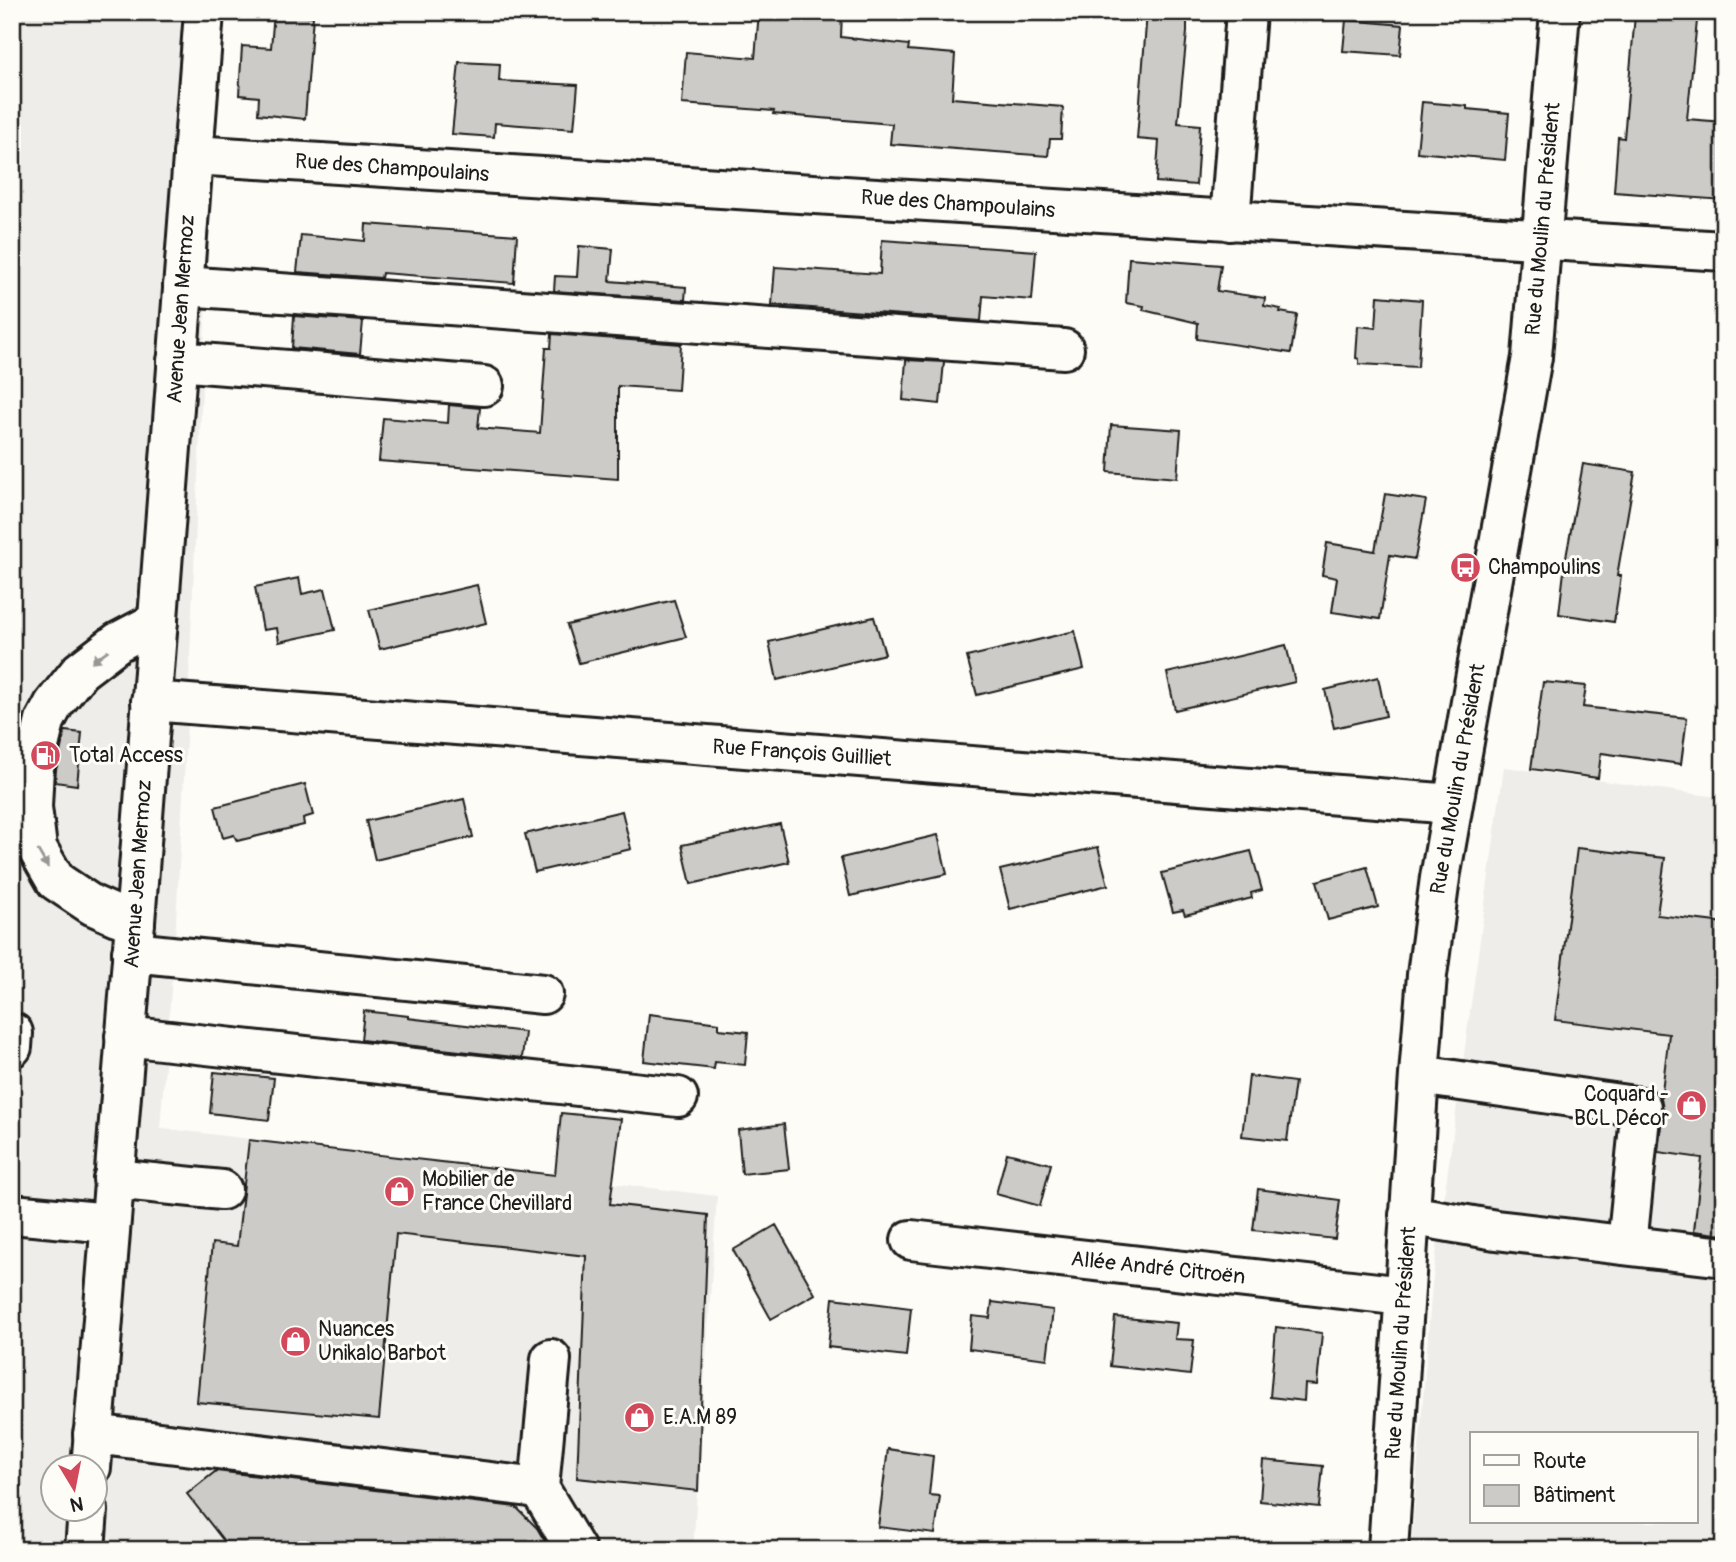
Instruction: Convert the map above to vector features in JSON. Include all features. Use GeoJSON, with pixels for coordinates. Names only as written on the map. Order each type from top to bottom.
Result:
{"type":"FeatureCollection","features":[{"type":"Feature","properties":{"kind":"street","name":"Avenue Jean Mermoz"},"geometry":{"type":"LineString","coordinates":[[92,1451],[204,12]]}},
{"type":"Feature","properties":{"kind":"street"},"geometry":{"type":"LineString","coordinates":[[1230,221],[1246,12]]}},
{"type":"Feature","properties":{"kind":"street","name":"Rue du Moulin du Président"},"geometry":{"type":"LineString","coordinates":[[1388,1550],[1427,975],[1452,804],[1532,357],[1560,12]]}},
{"type":"Feature","properties":{"kind":"street","name":"Rue des Champoulains"},"geometry":{"type":"LineString","coordinates":[[193,155],[1724,251]]}},
{"type":"Feature","properties":{"kind":"street"},"geometry":{"type":"LineString","coordinates":[[183,286],[1064,349]]}},
{"type":"Feature","properties":{"kind":"street"},"geometry":{"type":"LineString","coordinates":[[177,360],[484,386]]}},
{"type":"Feature","properties":{"kind":"street"},"geometry":{"type":"LineString","coordinates":[[158,621],[118,642],[80,671],[54,704],[45,721],[34,766],[32,807],[37,848],[56,881],[134,937],[543,994]]}},
{"type":"Feature","properties":{"kind":"street","name":"Rue François Guilliet"},"geometry":{"type":"LineString","coordinates":[[151,701],[1452,804]]}},
{"type":"Feature","properties":{"kind":"street"},"geometry":{"type":"LineString","coordinates":[[125,1036],[678,1097]]}},
{"type":"Feature","properties":{"kind":"street"},"geometry":{"type":"LineString","coordinates":[[1419,1075],[1641,1107],[1627,1245]]}},
{"type":"Feature","properties":{"kind":"street"},"geometry":{"type":"LineString","coordinates":[[113,1179],[222,1190]]}},
{"type":"Feature","properties":{"kind":"street"},"geometry":{"type":"LineString","coordinates":[[12,1214],[110,1223]]}},
{"type":"Feature","properties":{"kind":"street"},"geometry":{"type":"LineString","coordinates":[[1409,1215],[1496,1230],[1724,1257]]}},
{"type":"Feature","properties":{"kind":"street","name":"Allée André Citroën"},"geometry":{"type":"LineString","coordinates":[[911,1240],[1404,1296]]}},
{"type":"Feature","properties":{"kind":"street"},"geometry":{"type":"LineString","coordinates":[[551,1359],[539,1488],[576,1550]]}},
{"type":"Feature","properties":{"kind":"street"},"geometry":{"type":"LineString","coordinates":[[92,1451],[539,1488]]}},
{"type":"Feature","properties":{"kind":"street"},"geometry":{"type":"LineString","coordinates":[[85,1550],[87,1524]]}},
{"type":"Feature","properties":{"kind":"shaded area"},"geometry":{"type":"Polygon","coordinates":[[[12,12],[219,12],[187,722],[175,940],[160,1128],[717,1196],[693,1550],[12,1550],[12,12]]]}},
{"type":"Feature","properties":{"kind":"shaded area"},"geometry":{"type":"Polygon","coordinates":[[[1504,767],[1724,798],[1724,1550],[1411,1550],[1432,1285],[1504,767]]]}},
{"type":"Feature","properties":{"kind":"building"},"geometry":{"type":"Polygon","coordinates":[[[274,12],[313,16],[305,119],[258,114],[259,97],[239,95],[242,46],[271,48],[274,12]]]}},
{"type":"Feature","properties":{"kind":"building"},"geometry":{"type":"Polygon","coordinates":[[[759,12],[842,12],[841,37],[909,45],[908,50],[955,54],[952,98],[1063,107],[1061,139],[1050,139],[1048,156],[890,144],[892,124],[682,104],[686,52],[755,58],[759,12]]]}},
{"type":"Feature","properties":{"kind":"building"},"geometry":{"type":"Polygon","coordinates":[[[1147,12],[1187,12],[1178,123],[1200,125],[1196,185],[1156,182],[1159,141],[1137,139],[1147,12]]]}},
{"type":"Feature","properties":{"kind":"building"},"geometry":{"type":"Polygon","coordinates":[[[1635,15],[1697,21],[1687,119],[1724,122],[1724,200],[1614,192],[1618,137],[1624,138],[1635,15]]]}},
{"type":"Feature","properties":{"kind":"building"},"geometry":{"type":"Polygon","coordinates":[[[1346,20],[1403,25],[1400,55],[1343,51],[1346,20]]]}},
{"type":"Feature","properties":{"kind":"building"},"geometry":{"type":"Polygon","coordinates":[[[459,62],[500,64],[499,81],[578,85],[574,129],[495,123],[494,137],[452,134],[459,62]]]}},
{"type":"Feature","properties":{"kind":"building"},"geometry":{"type":"Polygon","coordinates":[[[1422,102],[1509,113],[1505,160],[1417,152],[1422,102]]]}},
{"type":"Feature","properties":{"kind":"building"},"geometry":{"type":"Polygon","coordinates":[[[366,224],[517,235],[514,283],[382,273],[381,278],[297,272],[301,235],[365,241],[366,224]]]}},
{"type":"Feature","properties":{"kind":"building"},"geometry":{"type":"Polygon","coordinates":[[[882,240],[1036,251],[1032,300],[983,296],[981,321],[772,305],[775,267],[880,274],[882,240]]]}},
{"type":"Feature","properties":{"kind":"building"},"geometry":{"type":"Polygon","coordinates":[[[579,246],[613,249],[610,281],[686,287],[685,300],[554,291],[555,276],[577,277],[579,246]]]}},
{"type":"Feature","properties":{"kind":"building"},"geometry":{"type":"Polygon","coordinates":[[[1129,258],[1221,265],[1217,291],[1265,298],[1264,306],[1297,315],[1291,353],[1197,339],[1198,323],[1143,310],[1144,306],[1126,303],[1129,258]]]}},
{"type":"Feature","properties":{"kind":"building"},"geometry":{"type":"Polygon","coordinates":[[[1378,296],[1422,300],[1418,367],[1359,364],[1359,359],[1356,358],[1358,326],[1376,328],[1378,296]]]}},
{"type":"Feature","properties":{"kind":"building"},"geometry":{"type":"Polygon","coordinates":[[[294,316],[363,321],[360,354],[292,348],[294,316]]]}},
{"type":"Feature","properties":{"kind":"building"},"geometry":{"type":"Polygon","coordinates":[[[552,334],[681,344],[678,390],[618,386],[618,479],[379,461],[383,418],[448,423],[449,405],[480,408],[478,428],[540,433],[546,348],[551,348],[552,334]]]}},
{"type":"Feature","properties":{"kind":"building"},"geometry":{"type":"Polygon","coordinates":[[[906,360],[944,362],[940,404],[903,400],[906,360]]]}},
{"type":"Feature","properties":{"kind":"building"},"geometry":{"type":"Polygon","coordinates":[[[1111,425],[1181,430],[1177,478],[1108,472],[1111,425]]]}},
{"type":"Feature","properties":{"kind":"building"},"geometry":{"type":"Polygon","coordinates":[[[1583,464],[1635,472],[1617,576],[1621,576],[1614,622],[1559,614],[1565,563],[1583,464]]]}},
{"type":"Feature","properties":{"kind":"building"},"geometry":{"type":"Polygon","coordinates":[[[1385,494],[1426,500],[1415,559],[1390,555],[1380,619],[1332,612],[1337,578],[1322,575],[1327,543],[1375,551],[1385,494]]]}},
{"type":"Feature","properties":{"kind":"building"},"geometry":{"type":"Polygon","coordinates":[[[299,578],[302,594],[325,589],[335,630],[279,642],[277,628],[263,630],[255,587],[299,578]]]}},
{"type":"Feature","properties":{"kind":"building"},"geometry":{"type":"Polygon","coordinates":[[[477,585],[486,623],[380,649],[369,610],[477,585]]]}},
{"type":"Feature","properties":{"kind":"building"},"geometry":{"type":"Polygon","coordinates":[[[674,600],[686,637],[579,663],[567,625],[674,600]]]}},
{"type":"Feature","properties":{"kind":"building"},"geometry":{"type":"Polygon","coordinates":[[[874,617],[885,654],[777,680],[769,642],[874,617]]]}},
{"type":"Feature","properties":{"kind":"building"},"geometry":{"type":"Polygon","coordinates":[[[1075,631],[1084,669],[977,695],[967,657],[1075,631]]]}},
{"type":"Feature","properties":{"kind":"building"},"geometry":{"type":"Polygon","coordinates":[[[1286,645],[1295,682],[1175,710],[1167,673],[1286,645]]]}},
{"type":"Feature","properties":{"kind":"building"},"geometry":{"type":"Polygon","coordinates":[[[1378,677],[1386,716],[1334,728],[1325,690],[1378,677]]]}},
{"type":"Feature","properties":{"kind":"building"},"geometry":{"type":"Polygon","coordinates":[[[1543,682],[1586,686],[1583,707],[1687,718],[1681,764],[1601,753],[1598,778],[1531,769],[1543,682]]]}},
{"type":"Feature","properties":{"kind":"building"},"geometry":{"type":"Polygon","coordinates":[[[65,731],[82,733],[77,785],[55,782],[65,731]]]}},
{"type":"Feature","properties":{"kind":"building"},"geometry":{"type":"Polygon","coordinates":[[[305,784],[313,815],[303,818],[304,825],[237,841],[234,835],[223,838],[215,807],[305,784]]]}},
{"type":"Feature","properties":{"kind":"building"},"geometry":{"type":"Polygon","coordinates":[[[464,799],[473,837],[375,860],[366,821],[464,799]]]}},
{"type":"Feature","properties":{"kind":"building"},"geometry":{"type":"Polygon","coordinates":[[[622,811],[631,849],[535,872],[525,834],[622,811]]]}},
{"type":"Feature","properties":{"kind":"building"},"geometry":{"type":"Polygon","coordinates":[[[780,824],[789,862],[691,884],[682,845],[780,824]]]}},
{"type":"Feature","properties":{"kind":"building"},"geometry":{"type":"Polygon","coordinates":[[[938,835],[947,874],[850,896],[841,858],[938,835]]]}},
{"type":"Feature","properties":{"kind":"building"},"geometry":{"type":"Polygon","coordinates":[[[1098,847],[1108,885],[1010,909],[1000,870],[1098,847]]]}},
{"type":"Feature","properties":{"kind":"building"},"geometry":{"type":"Polygon","coordinates":[[[1577,848],[1665,858],[1657,915],[1724,923],[1724,1235],[1694,1231],[1702,1158],[1658,1152],[1669,1034],[1555,1020],[1577,848]]]}},
{"type":"Feature","properties":{"kind":"building"},"geometry":{"type":"Polygon","coordinates":[[[1251,851],[1262,890],[1251,893],[1252,898],[1185,915],[1183,910],[1173,912],[1162,873],[1251,851]]]}},
{"type":"Feature","properties":{"kind":"building"},"geometry":{"type":"Polygon","coordinates":[[[1367,867],[1378,907],[1328,920],[1317,881],[1367,867]]]}},
{"type":"Feature","properties":{"kind":"building"},"geometry":{"type":"Polygon","coordinates":[[[364,1011],[525,1032],[522,1058],[361,1040],[364,1011]]]}},
{"type":"Feature","properties":{"kind":"building"},"geometry":{"type":"Polygon","coordinates":[[[649,1014],[719,1023],[719,1029],[748,1032],[745,1065],[715,1062],[714,1069],[644,1061],[649,1014]]]}},
{"type":"Feature","properties":{"kind":"building"},"geometry":{"type":"Polygon","coordinates":[[[214,1072],[274,1078],[269,1120],[210,1113],[214,1072]]]}},
{"type":"Feature","properties":{"kind":"building"},"geometry":{"type":"Polygon","coordinates":[[[1249,1076],[1295,1082],[1287,1141],[1242,1136],[1249,1076]]]}},
{"type":"Feature","properties":{"kind":"building"},"geometry":{"type":"Polygon","coordinates":[[[561,1113],[621,1119],[610,1204],[708,1215],[698,1491],[577,1478],[586,1256],[396,1234],[379,1419],[197,1402],[212,1243],[237,1246],[249,1140],[555,1175],[561,1113]]]}},
{"type":"Feature","properties":{"kind":"building"},"geometry":{"type":"Polygon","coordinates":[[[784,1124],[789,1169],[742,1174],[738,1130],[784,1124]]]}},
{"type":"Feature","properties":{"kind":"building"},"geometry":{"type":"Polygon","coordinates":[[[1007,1153],[1051,1164],[1040,1206],[996,1194],[1007,1153]]]}},
{"type":"Feature","properties":{"kind":"building"},"geometry":{"type":"Polygon","coordinates":[[[1258,1189],[1340,1200],[1335,1239],[1253,1230],[1258,1189]]]}},
{"type":"Feature","properties":{"kind":"building"},"geometry":{"type":"Polygon","coordinates":[[[776,1225],[815,1294],[771,1319],[733,1250],[776,1225]]]}},
{"type":"Feature","properties":{"kind":"building"},"geometry":{"type":"Polygon","coordinates":[[[833,1298],[911,1308],[906,1356],[828,1347],[833,1298]]]}},
{"type":"Feature","properties":{"kind":"building"},"geometry":{"type":"Polygon","coordinates":[[[992,1302],[1053,1310],[1047,1359],[969,1349],[972,1316],[990,1318],[992,1302]]]}},
{"type":"Feature","properties":{"kind":"building"},"geometry":{"type":"Polygon","coordinates":[[[1115,1317],[1177,1323],[1175,1339],[1194,1340],[1190,1375],[1110,1366],[1115,1317]]]}},
{"type":"Feature","properties":{"kind":"building"},"geometry":{"type":"Polygon","coordinates":[[[1276,1327],[1322,1333],[1317,1385],[1305,1384],[1304,1401],[1270,1397],[1276,1327]]]}},
{"type":"Feature","properties":{"kind":"building"},"geometry":{"type":"Polygon","coordinates":[[[888,1449],[933,1456],[929,1495],[940,1496],[935,1534],[878,1527],[888,1449]]]}},
{"type":"Feature","properties":{"kind":"building"},"geometry":{"type":"Polygon","coordinates":[[[1263,1460],[1323,1466],[1319,1507],[1260,1501],[1263,1460]]]}},
{"type":"Feature","properties":{"kind":"building"},"geometry":{"type":"Polygon","coordinates":[[[216,1471],[516,1507],[537,1528],[550,1550],[321,1550],[319,1546],[292,1543],[284,1550],[231,1550],[187,1494],[216,1471]]]}},
{"type":"Feature","properties":{"kind":"place","name":"Champoulins"},"geometry":{"type":"Point","coordinates":[1465,567]}},
{"type":"Feature","properties":{"kind":"place","name":"Total Access"},"geometry":{"type":"Point","coordinates":[46,755]}},
{"type":"Feature","properties":{"kind":"place","name":"Coquard - BCL Décor"},"geometry":{"type":"Point","coordinates":[1692,1106]}},
{"type":"Feature","properties":{"kind":"place","name":"Mobilier de France Chevillard"},"geometry":{"type":"Point","coordinates":[399,1191]}},
{"type":"Feature","properties":{"kind":"place","name":"Nuances Unikalo Barbot"},"geometry":{"type":"Point","coordinates":[295,1341]}},
{"type":"Feature","properties":{"kind":"place","name":"E.A.M 89"},"geometry":{"type":"Point","coordinates":[640,1417]}}]}
